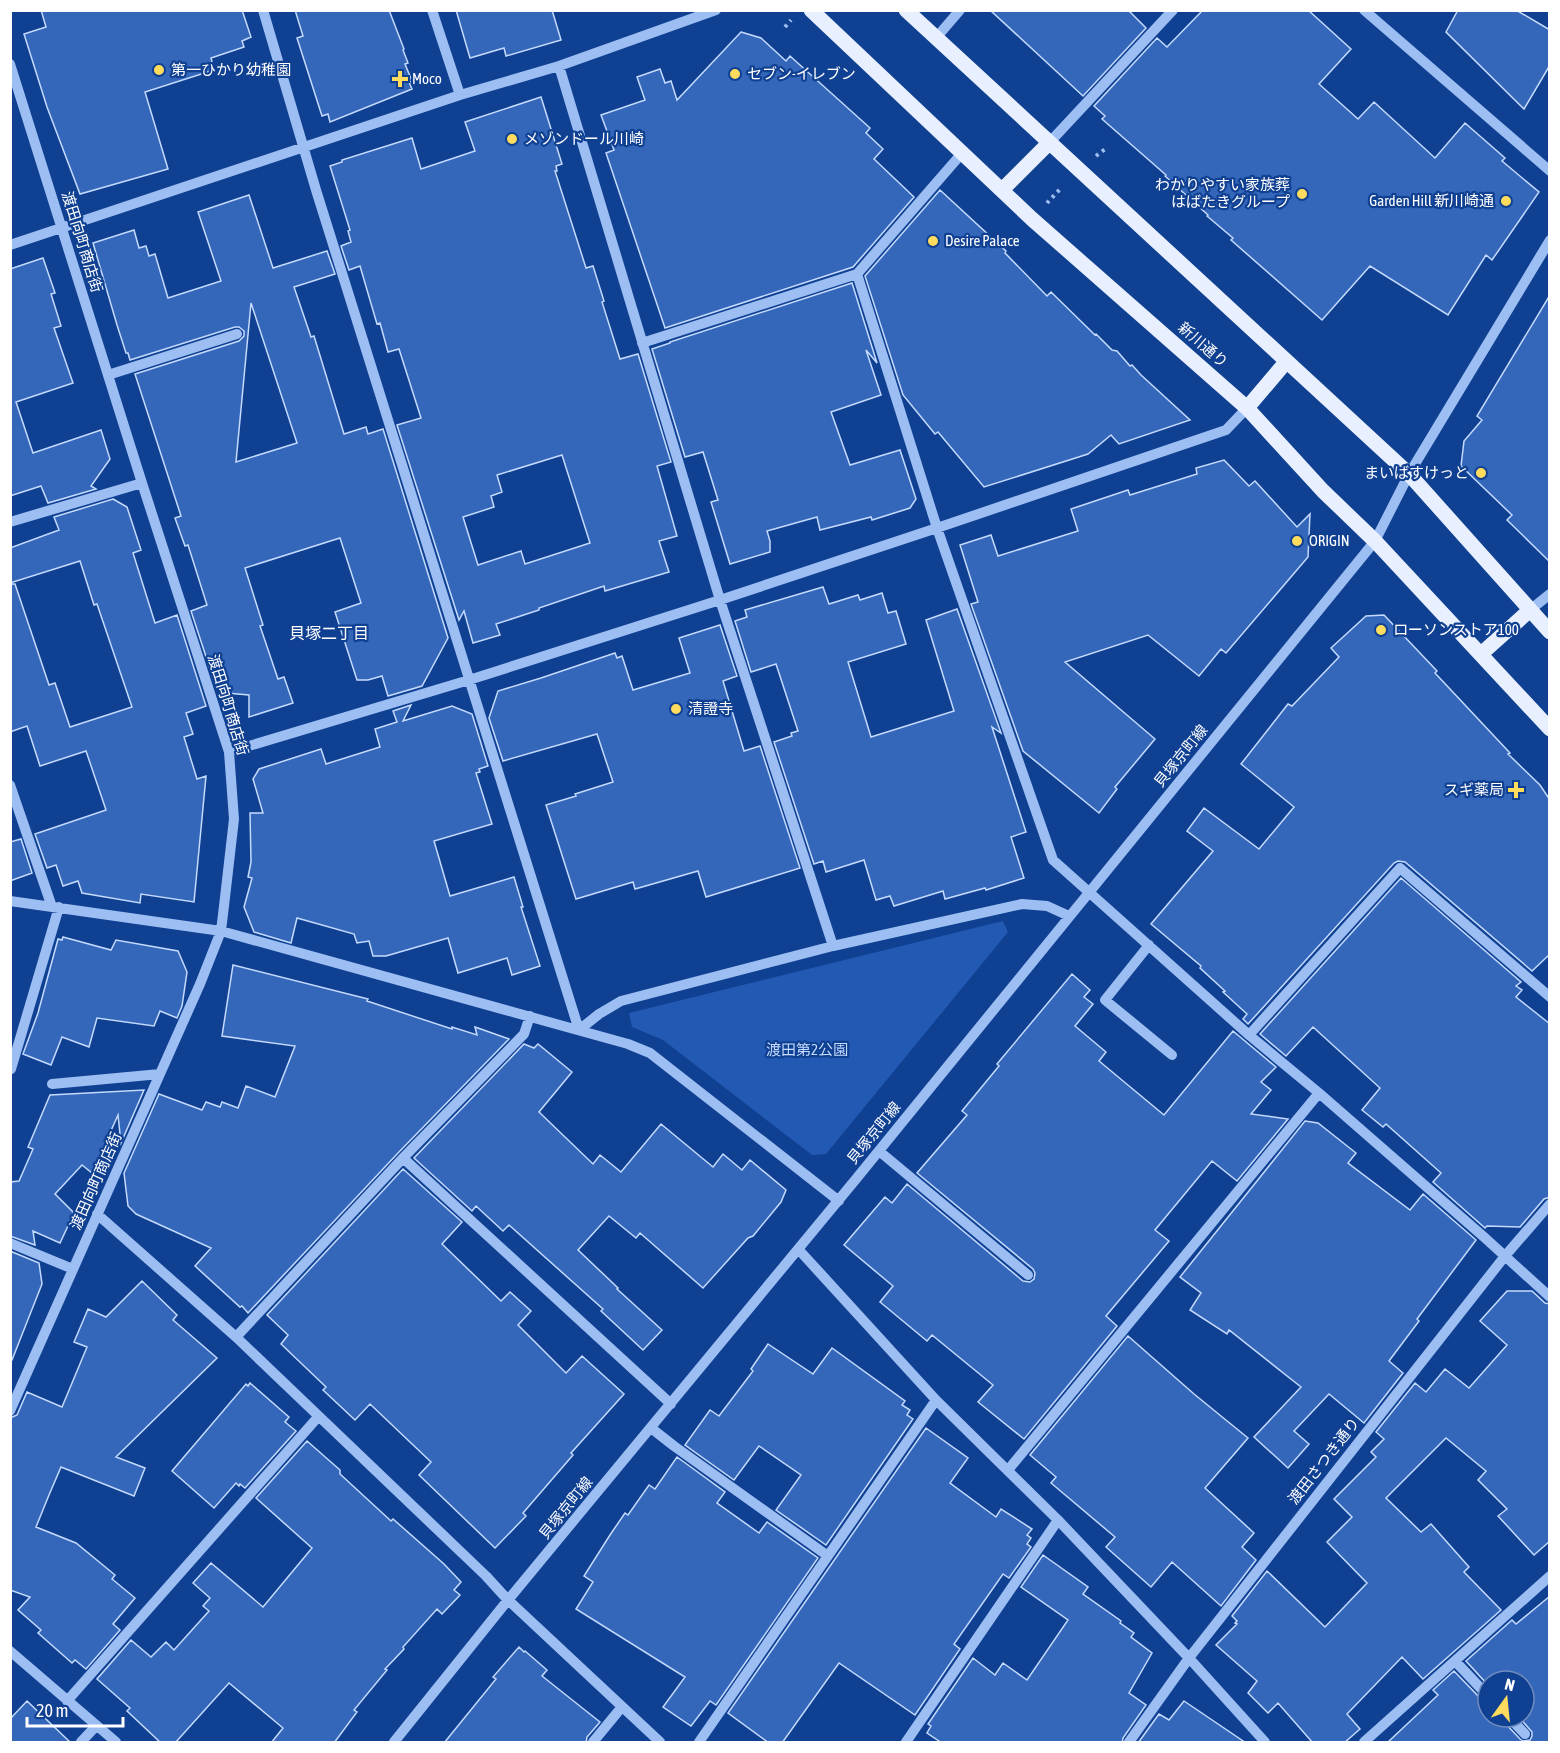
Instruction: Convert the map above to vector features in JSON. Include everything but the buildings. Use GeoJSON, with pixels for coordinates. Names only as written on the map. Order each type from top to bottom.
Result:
{"type":"FeatureCollection","features":[{"type":"Feature","properties":{"kind":"main road","name":"新川通り"},"geometry":{"type":"LineString","coordinates":[[811,10],[1032,219],[1247,408],[1323,491],[1376,541],[1550,729]]}},
{"type":"Feature","properties":{"kind":"main road"},"geometry":{"type":"LineString","coordinates":[[906,10],[1408,474],[1550,632]]}},
{"type":"Feature","properties":{"kind":"main road"},"geometry":{"type":"LineString","coordinates":[[1002,190],[1049,143]]}},
{"type":"Feature","properties":{"kind":"main road"},"geometry":{"type":"LineString","coordinates":[[1247,408],[1286,362]]}},
{"type":"Feature","properties":{"kind":"main road"},"geometry":{"type":"LineString","coordinates":[[1481,654],[1530,610]]}},
{"type":"Feature","properties":{"kind":"street"},"geometry":{"type":"LineString","coordinates":[[263,10],[316,190],[579,1030]]}},
{"type":"Feature","properties":{"kind":"street"},"geometry":{"type":"LineString","coordinates":[[432,10],[460,95]]}},
{"type":"Feature","properties":{"kind":"street"},"geometry":{"type":"LineString","coordinates":[[10,245],[460,95],[559,66],[716,10]]}},
{"type":"Feature","properties":{"kind":"street"},"geometry":{"type":"LineString","coordinates":[[936,38],[960,10]]}},
{"type":"Feature","properties":{"kind":"street"},"geometry":{"type":"LineString","coordinates":[[1049,143],[1173,10]]}},
{"type":"Feature","properties":{"kind":"street"},"geometry":{"type":"LineString","coordinates":[[1364,10],[1550,171]]}},
{"type":"Feature","properties":{"kind":"street","name":"渡田向町商店街"},"geometry":{"type":"LineString","coordinates":[[10,64],[229,752],[234,819],[221,931],[200,984],[10,1411]]}},
{"type":"Feature","properties":{"kind":"street"},"geometry":{"type":"LineString","coordinates":[[559,66],[720,600],[833,946]]}},
{"type":"Feature","properties":{"kind":"street"},"geometry":{"type":"LineString","coordinates":[[642,343],[857,274],[963,152]]}},
{"type":"Feature","properties":{"kind":"street","name":"貝塚京町線"},"geometry":{"type":"LineString","coordinates":[[394,1743],[508,1600],[799,1250],[1376,541],[1408,474],[1550,240]]}},
{"type":"Feature","properties":{"kind":"street"},"geometry":{"type":"LineString","coordinates":[[857,274],[937,528],[1053,860],[1249,1035],[1319,1093],[1550,1297]]}},
{"type":"Feature","properties":{"kind":"street"},"geometry":{"type":"LineString","coordinates":[[108,375],[237,334]]}},
{"type":"Feature","properties":{"kind":"street"},"geometry":{"type":"LineString","coordinates":[[229,752],[469,680],[937,528],[1226,430],[1247,408]]}},
{"type":"Feature","properties":{"kind":"street"},"geometry":{"type":"LineString","coordinates":[[10,522],[142,483]]}},
{"type":"Feature","properties":{"kind":"street"},"geometry":{"type":"LineString","coordinates":[[1530,610],[1550,594]]}},
{"type":"Feature","properties":{"kind":"street"},"geometry":{"type":"LineString","coordinates":[[10,785],[55,907],[11,1069]]}},
{"type":"Feature","properties":{"kind":"street"},"geometry":{"type":"LineString","coordinates":[[1249,1035],[1400,868],[1550,998]]}},
{"type":"Feature","properties":{"kind":"street"},"geometry":{"type":"LineString","coordinates":[[10,901],[221,931],[627,1044],[650,1053],[838,1201]]}},
{"type":"Feature","properties":{"kind":"street"},"geometry":{"type":"LineString","coordinates":[[579,1030],[599,1014],[621,1001],[833,946],[1022,904],[1047,906],[1069,916]]}},
{"type":"Feature","properties":{"kind":"street"},"geometry":{"type":"LineString","coordinates":[[1149,945],[1105,1000],[1172,1055]]}},
{"type":"Feature","properties":{"kind":"street"},"geometry":{"type":"LineString","coordinates":[[236,1337],[403,1158],[524,1034],[530,1016]]}},
{"type":"Feature","properties":{"kind":"street"},"geometry":{"type":"LineString","coordinates":[[51,1084],[160,1074]]}},
{"type":"Feature","properties":{"kind":"street"},"geometry":{"type":"LineString","coordinates":[[1008,1470],[1319,1093]]}},
{"type":"Feature","properties":{"kind":"street"},"geometry":{"type":"LineString","coordinates":[[879,1151],[1028,1275]]}},
{"type":"Feature","properties":{"kind":"street"},"geometry":{"type":"LineString","coordinates":[[403,1158],[671,1404]]}},
{"type":"Feature","properties":{"kind":"street","name":"渡田さつき通り"},"geometry":{"type":"LineString","coordinates":[[1129,1743],[1189,1658],[1505,1256],[1550,1204]]}},
{"type":"Feature","properties":{"kind":"street"},"geometry":{"type":"LineString","coordinates":[[97,1214],[236,1337],[486,1575],[508,1600],[660,1743]]}},
{"type":"Feature","properties":{"kind":"street"},"geometry":{"type":"LineString","coordinates":[[10,1243],[73,1269]]}},
{"type":"Feature","properties":{"kind":"street"},"geometry":{"type":"LineString","coordinates":[[799,1250],[936,1400],[1058,1520],[1189,1658],[1265,1743]]}},
{"type":"Feature","properties":{"kind":"street"},"geometry":{"type":"LineString","coordinates":[[699,1743],[936,1400]]}},
{"type":"Feature","properties":{"kind":"street"},"geometry":{"type":"LineString","coordinates":[[67,1701],[318,1417]]}},
{"type":"Feature","properties":{"kind":"street"},"geometry":{"type":"LineString","coordinates":[[651,1428],[828,1556]]}},
{"type":"Feature","properties":{"kind":"street"},"geometry":{"type":"LineString","coordinates":[[906,1743],[1058,1520]]}},
{"type":"Feature","properties":{"kind":"street"},"geometry":{"type":"LineString","coordinates":[[1364,1743],[1550,1576]]}},
{"type":"Feature","properties":{"kind":"street"},"geometry":{"type":"LineString","coordinates":[[10,1652],[116,1743]]}},
{"type":"Feature","properties":{"kind":"street"},"geometry":{"type":"LineString","coordinates":[[1455,1661],[1476,1683]]}},
{"type":"Feature","properties":{"kind":"street"},"geometry":{"type":"LineString","coordinates":[[593,1743],[621,1708]]}},
{"type":"Feature","properties":{"kind":"street"},"geometry":{"type":"LineString","coordinates":[[81,1743],[96,1726]]}},
{"type":"Feature","properties":{"kind":"street"},"geometry":{"type":"LineString","coordinates":[[1520,1729],[1525,1734]]}},
{"type":"Feature","properties":{"kind":"path"},"geometry":{"type":"LineString","coordinates":[[1032,219],[1078,169],[1108,147]]}},
{"type":"Feature","properties":{"kind":"green space","name":"渡田第2公園"},"geometry":{"type":"Polygon","coordinates":[[[1003,921],[1008,932],[826,1154],[812,1155],[663,1040],[632,1027],[629,1013],[1003,921]]]}},
{"type":"Feature","properties":{"kind":"place","name":"第一ひかり幼稚園"},"geometry":{"type":"Point","coordinates":[159,70]}},
{"type":"Feature","properties":{"kind":"place","name":"セブン-イレブン"},"geometry":{"type":"Point","coordinates":[735,74]}},
{"type":"Feature","properties":{"kind":"place","name":"Moco"},"geometry":{"type":"Point","coordinates":[400,79]}},
{"type":"Feature","properties":{"kind":"place","name":"メゾンドール川崎"},"geometry":{"type":"Point","coordinates":[512,139]}},
{"type":"Feature","properties":{"kind":"place","name":"わかりやすい家族葬 はばたきグループ"},"geometry":{"type":"Point","coordinates":[1302,194]}},
{"type":"Feature","properties":{"kind":"place","name":"Garden Hill 新川崎通"},"geometry":{"type":"Point","coordinates":[1506,201]}},
{"type":"Feature","properties":{"kind":"place","name":"Desire Palace"},"geometry":{"type":"Point","coordinates":[933,241]}},
{"type":"Feature","properties":{"kind":"place","name":"まいばすけっと"},"geometry":{"type":"Point","coordinates":[1481,473]}},
{"type":"Feature","properties":{"kind":"place","name":"ORIGIN"},"geometry":{"type":"Point","coordinates":[1297,541]}},
{"type":"Feature","properties":{"kind":"place","name":"ローソンストア100"},"geometry":{"type":"Point","coordinates":[1381,630]}},
{"type":"Feature","properties":{"kind":"place","name":"清證寺"},"geometry":{"type":"Point","coordinates":[676,709]}},
{"type":"Feature","properties":{"kind":"place","name":"スギ薬局"},"geometry":{"type":"Point","coordinates":[1516,790]}},
{"type":"Feature","properties":{"kind":"district","name":"貝塚二丁目"},"geometry":{"type":"Point","coordinates":[329,633]}}]}
